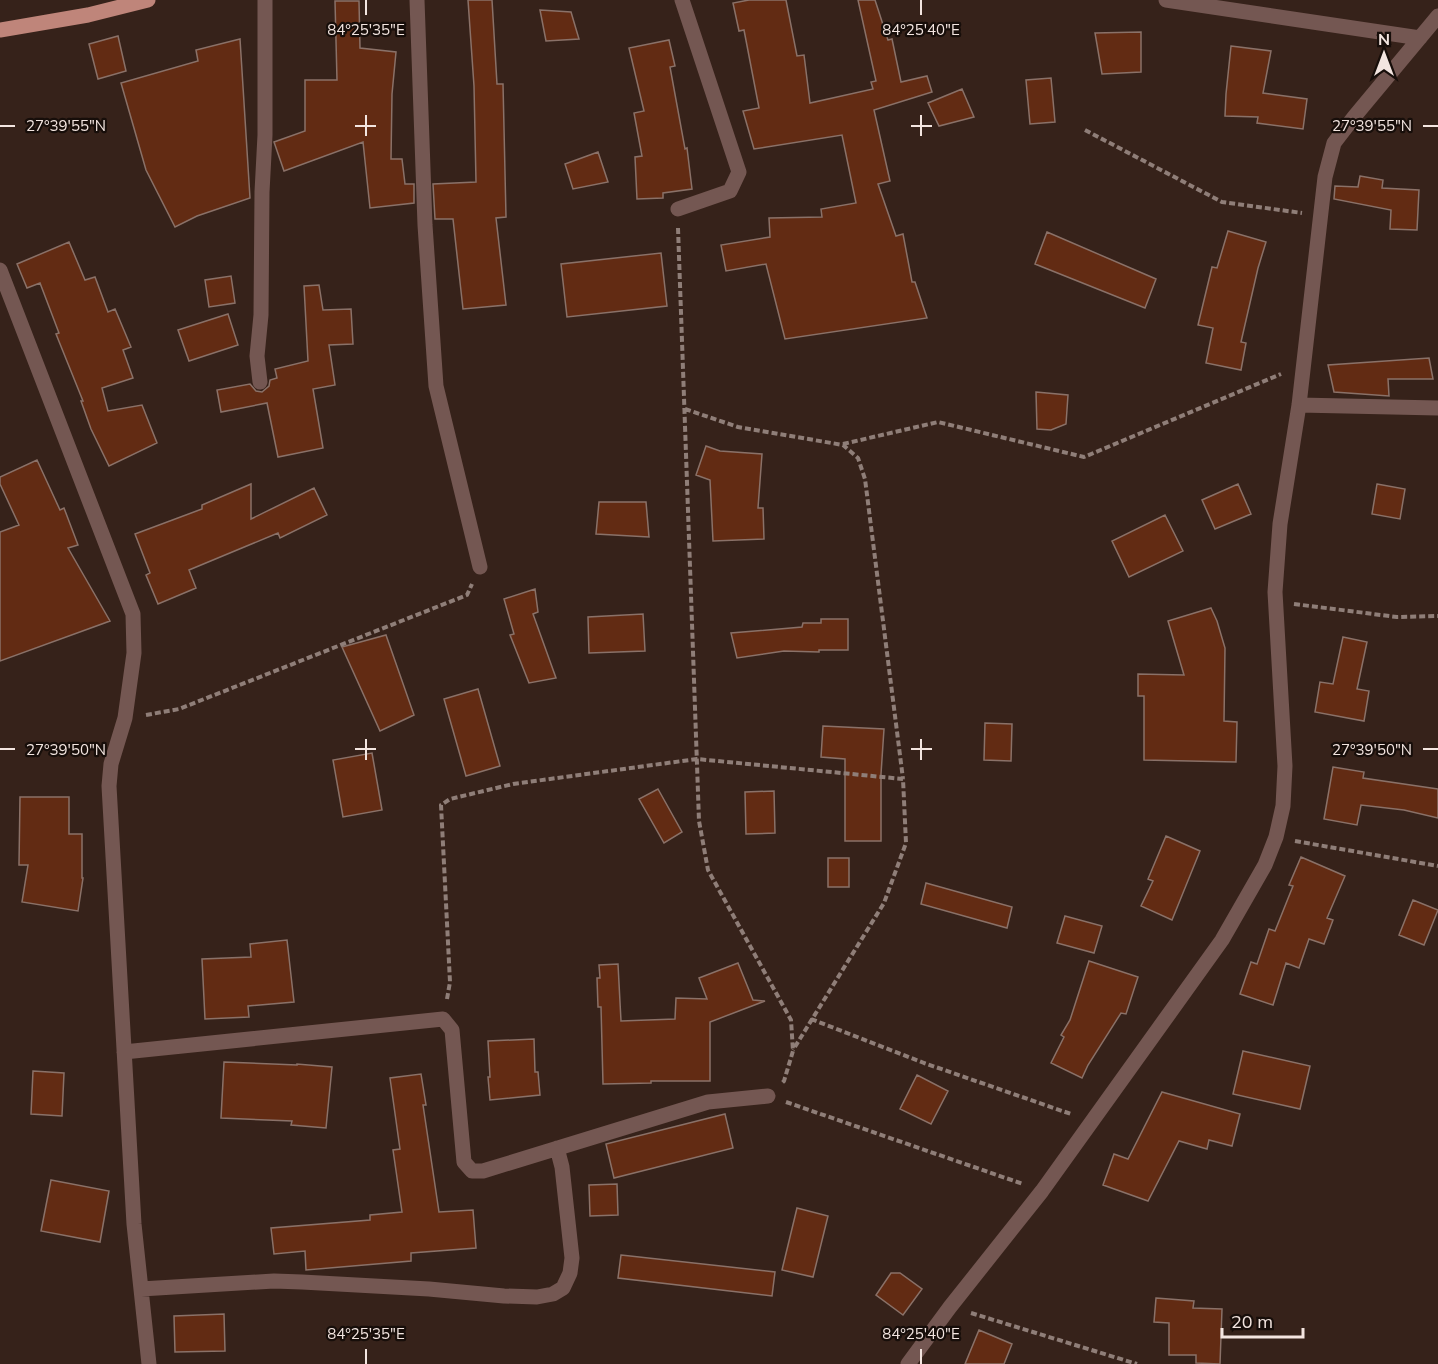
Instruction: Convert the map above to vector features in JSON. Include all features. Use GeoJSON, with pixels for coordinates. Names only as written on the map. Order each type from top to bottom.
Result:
{"type":"FeatureCollection","features":[{"type":"Feature","properties":{"kind":"main road"},"geometry":{"type":"LineString","coordinates":[[0,30],[88,15],[148,0]]}},
{"type":"Feature","properties":{"kind":"street"},"geometry":{"type":"LineString","coordinates":[[260,382],[257,356],[261,315],[265,0]]}},
{"type":"Feature","properties":{"kind":"street"},"geometry":{"type":"LineString","coordinates":[[417,0],[425,225],[436,386],[480,567]]}},
{"type":"Feature","properties":{"kind":"street"},"geometry":{"type":"LineString","coordinates":[[678,209],[730,191],[739,171],[682,0]]}},
{"type":"Feature","properties":{"kind":"street"},"geometry":{"type":"LineString","coordinates":[[1166,0],[1420,38]]}},
{"type":"Feature","properties":{"kind":"street"},"geometry":{"type":"LineString","coordinates":[[908,1364],[1042,1191],[1222,940],[1266,865],[1284,806],[1285,766],[1275,592],[1280,524],[1299,405],[1325,177],[1334,143],[1438,16]]}},
{"type":"Feature","properties":{"kind":"street"},"geometry":{"type":"LineString","coordinates":[[0,270],[133,614],[134,653],[125,718],[111,764],[109,786],[134,1224],[149,1364]]}},
{"type":"Feature","properties":{"kind":"street"},"geometry":{"type":"LineString","coordinates":[[1299,405],[1438,408]]}},
{"type":"Feature","properties":{"kind":"street"},"geometry":{"type":"LineString","coordinates":[[124,1052],[443,1019],[452,1030],[464,1162],[472,1171],[483,1172],[708,1102],[768,1096]]}},
{"type":"Feature","properties":{"kind":"street"},"geometry":{"type":"LineString","coordinates":[[141,1289],[274,1281],[429,1289],[504,1296],[537,1297],[554,1294],[564,1288],[570,1273],[572,1258],[558,1148]]}},
{"type":"Feature","properties":{"kind":"path"},"geometry":{"type":"LineString","coordinates":[[1085,130],[1221,202],[1320,215]]}},
{"type":"Feature","properties":{"kind":"path"},"geometry":{"type":"LineString","coordinates":[[678,209],[699,821],[708,870],[791,1020],[793,1051]]}},
{"type":"Feature","properties":{"kind":"path"},"geometry":{"type":"LineString","coordinates":[[685,409],[738,428],[843,444],[938,422],[1084,457],[1304,365]]}},
{"type":"Feature","properties":{"kind":"path"},"geometry":{"type":"LineString","coordinates":[[843,444],[858,458],[865,479],[903,779],[906,843],[884,903],[793,1051],[784,1081],[768,1096],[1042,1191]]}},
{"type":"Feature","properties":{"kind":"path"},"geometry":{"type":"LineString","coordinates":[[125,718],[179,709],[467,595],[480,567]]}},
{"type":"Feature","properties":{"kind":"path"},"geometry":{"type":"LineString","coordinates":[[1276,602],[1397,617],[1438,616]]}},
{"type":"Feature","properties":{"kind":"path"},"geometry":{"type":"LineString","coordinates":[[430,1020],[446,1003],[450,981],[441,805],[450,799],[513,783],[697,759],[903,779]]}},
{"type":"Feature","properties":{"kind":"path"},"geometry":{"type":"LineString","coordinates":[[1276,837],[1438,866]]}},
{"type":"Feature","properties":{"kind":"path"},"geometry":{"type":"LineString","coordinates":[[811,1019],[924,1063],[1092,1121]]}},
{"type":"Feature","properties":{"kind":"path"},"geometry":{"type":"LineString","coordinates":[[950,1307],[1137,1364]]}},
{"type":"Feature","properties":{"kind":"building"},"geometry":{"type":"Polygon","coordinates":[[[468,0],[492,0],[497,84],[503,84],[506,217],[496,218],[506,305],[463,309],[453,219],[435,219],[433,184],[476,182],[474,86],[468,0]]]}},
{"type":"Feature","properties":{"kind":"building"},"geometry":{"type":"Polygon","coordinates":[[[749,0],[786,0],[797,56],[804,55],[810,103],[873,89],[871,82],[876,81],[858,0],[875,0],[888,40],[892,39],[901,82],[927,76],[932,92],[874,110],[890,181],[878,184],[896,236],[903,234],[912,282],[915,282],[927,318],[785,339],[766,264],[726,271],[721,245],[770,237],[769,218],[822,217],[821,209],[856,203],[842,135],[754,149],[743,111],[759,108],[744,30],[739,31],[733,3],[749,0]]]}},
{"type":"Feature","properties":{"kind":"building"},"geometry":{"type":"Polygon","coordinates":[[[335,1],[359,1],[360,48],[396,52],[392,94],[391,159],[402,159],[405,184],[414,184],[414,203],[370,208],[363,142],[284,171],[274,142],[305,131],[305,80],[337,80],[335,1]]]}},
{"type":"Feature","properties":{"kind":"building"},"geometry":{"type":"Polygon","coordinates":[[[540,10],[571,12],[579,39],[546,41],[540,10]]]}},
{"type":"Feature","properties":{"kind":"building"},"geometry":{"type":"Polygon","coordinates":[[[1141,32],[1141,72],[1102,74],[1095,33],[1141,32]]]}},
{"type":"Feature","properties":{"kind":"building"},"geometry":{"type":"Polygon","coordinates":[[[118,36],[126,71],[98,79],[89,44],[118,36]]]}},
{"type":"Feature","properties":{"kind":"building"},"geometry":{"type":"Polygon","coordinates":[[[240,39],[250,198],[197,216],[175,227],[146,170],[121,83],[198,61],[196,50],[240,39]]]}},
{"type":"Feature","properties":{"kind":"building"},"geometry":{"type":"Polygon","coordinates":[[[669,40],[675,66],[670,67],[685,149],[687,148],[692,189],[663,193],[663,198],[637,199],[635,157],[642,156],[634,113],[644,111],[629,48],[669,40]]]}},
{"type":"Feature","properties":{"kind":"building"},"geometry":{"type":"Polygon","coordinates":[[[1231,46],[1271,51],[1263,93],[1307,99],[1303,129],[1257,123],[1258,117],[1225,116],[1231,46]]]}},
{"type":"Feature","properties":{"kind":"building"},"geometry":{"type":"Polygon","coordinates":[[[1051,78],[1055,122],[1030,124],[1026,80],[1051,78]]]}},
{"type":"Feature","properties":{"kind":"building"},"geometry":{"type":"Polygon","coordinates":[[[962,89],[974,117],[939,126],[928,103],[962,89]]]}},
{"type":"Feature","properties":{"kind":"building"},"geometry":{"type":"Polygon","coordinates":[[[598,152],[608,182],[573,189],[565,164],[598,152]]]}},
{"type":"Feature","properties":{"kind":"building"},"geometry":{"type":"Polygon","coordinates":[[[1360,176],[1383,180],[1382,188],[1419,190],[1417,230],[1390,229],[1391,210],[1334,199],[1335,186],[1358,187],[1360,176]]]}},
{"type":"Feature","properties":{"kind":"building"},"geometry":{"type":"Polygon","coordinates":[[[1228,231],[1266,242],[1241,342],[1246,343],[1241,370],[1206,363],[1213,328],[1198,325],[1212,267],[1217,268],[1228,231]]]}},
{"type":"Feature","properties":{"kind":"building"},"geometry":{"type":"Polygon","coordinates":[[[1047,232],[1156,279],[1145,308],[1035,264],[1047,232]]]}},
{"type":"Feature","properties":{"kind":"building"},"geometry":{"type":"Polygon","coordinates":[[[69,242],[85,280],[95,277],[108,312],[115,309],[131,347],[123,350],[133,378],[102,388],[108,411],[142,405],[157,443],[109,466],[91,429],[40,283],[27,288],[17,264],[69,242]]]}},
{"type":"Feature","properties":{"kind":"building"},"geometry":{"type":"Polygon","coordinates":[[[661,253],[667,306],[567,317],[561,264],[661,253]]]}},
{"type":"Feature","properties":{"kind":"building"},"geometry":{"type":"Polygon","coordinates":[[[231,276],[235,303],[209,307],[205,280],[231,276]]]}},
{"type":"Feature","properties":{"kind":"building"},"geometry":{"type":"Polygon","coordinates":[[[319,285],[323,310],[351,309],[353,344],[329,345],[335,385],[313,389],[323,448],[278,457],[267,403],[221,412],[217,390],[250,384],[256,391],[262,392],[269,386],[270,380],[277,378],[275,369],[308,361],[304,286],[319,285]]]}},
{"type":"Feature","properties":{"kind":"building"},"geometry":{"type":"Polygon","coordinates":[[[228,314],[238,345],[189,361],[178,330],[228,314]]]}},
{"type":"Feature","properties":{"kind":"building"},"geometry":{"type":"Polygon","coordinates":[[[1429,358],[1433,379],[1388,379],[1389,396],[1334,392],[1328,365],[1429,358]]]}},
{"type":"Feature","properties":{"kind":"building"},"geometry":{"type":"Polygon","coordinates":[[[1036,392],[1068,395],[1066,424],[1051,430],[1037,429],[1036,392]]]}},
{"type":"Feature","properties":{"kind":"building"},"geometry":{"type":"Polygon","coordinates":[[[706,446],[720,451],[762,454],[758,508],[763,508],[764,539],[713,541],[710,480],[696,475],[706,446]]]}},
{"type":"Feature","properties":{"kind":"building"},"geometry":{"type":"Polygon","coordinates":[[[37,460],[60,510],[64,508],[78,545],[68,548],[110,621],[0,661],[0,532],[19,525],[0,484],[0,477],[37,460]]]}},
{"type":"Feature","properties":{"kind":"building"},"geometry":{"type":"Polygon","coordinates":[[[251,484],[251,519],[314,488],[327,515],[280,538],[278,533],[189,570],[196,588],[158,604],[146,575],[150,573],[135,534],[202,509],[202,505],[251,484]]]}},
{"type":"Feature","properties":{"kind":"building"},"geometry":{"type":"Polygon","coordinates":[[[1238,484],[1251,514],[1215,529],[1202,500],[1238,484]]]}},
{"type":"Feature","properties":{"kind":"building"},"geometry":{"type":"Polygon","coordinates":[[[1377,484],[1405,489],[1400,519],[1372,514],[1377,484]]]}},
{"type":"Feature","properties":{"kind":"building"},"geometry":{"type":"Polygon","coordinates":[[[599,502],[646,502],[649,537],[596,534],[599,502]]]}},
{"type":"Feature","properties":{"kind":"building"},"geometry":{"type":"Polygon","coordinates":[[[1165,515],[1183,551],[1129,577],[1112,541],[1165,515]]]}},
{"type":"Feature","properties":{"kind":"building"},"geometry":{"type":"Polygon","coordinates":[[[535,589],[538,612],[533,614],[556,678],[529,683],[510,635],[514,634],[504,599],[535,589]]]}},
{"type":"Feature","properties":{"kind":"building"},"geometry":{"type":"Polygon","coordinates":[[[1211,608],[1225,648],[1224,721],[1237,722],[1236,762],[1144,760],[1144,696],[1138,696],[1138,674],[1184,675],[1168,621],[1211,608]]]}},
{"type":"Feature","properties":{"kind":"building"},"geometry":{"type":"Polygon","coordinates":[[[643,614],[645,651],[589,653],[588,617],[643,614]]]}},
{"type":"Feature","properties":{"kind":"building"},"geometry":{"type":"Polygon","coordinates":[[[821,619],[848,619],[848,650],[784,651],[737,658],[731,633],[802,627],[803,623],[821,623],[821,619]]]}},
{"type":"Feature","properties":{"kind":"building"},"geometry":{"type":"Polygon","coordinates":[[[386,635],[414,715],[380,731],[342,647],[386,635]]]}},
{"type":"Feature","properties":{"kind":"building"},"geometry":{"type":"Polygon","coordinates":[[[1343,637],[1367,642],[1357,689],[1369,691],[1364,721],[1315,712],[1320,682],[1333,684],[1343,637]]]}},
{"type":"Feature","properties":{"kind":"building"},"geometry":{"type":"Polygon","coordinates":[[[478,689],[500,766],[466,776],[444,699],[478,689]]]}},
{"type":"Feature","properties":{"kind":"building"},"geometry":{"type":"Polygon","coordinates":[[[985,723],[1012,724],[1011,761],[984,760],[985,723]]]}},
{"type":"Feature","properties":{"kind":"building"},"geometry":{"type":"Polygon","coordinates":[[[823,726],[884,729],[881,841],[845,841],[845,759],[821,757],[823,726]]]}},
{"type":"Feature","properties":{"kind":"building"},"geometry":{"type":"Polygon","coordinates":[[[372,753],[382,810],[343,817],[333,760],[372,753]]]}},
{"type":"Feature","properties":{"kind":"building"},"geometry":{"type":"Polygon","coordinates":[[[1333,767],[1364,772],[1363,778],[1438,789],[1438,818],[1404,810],[1361,805],[1357,825],[1324,819],[1333,767]]]}},
{"type":"Feature","properties":{"kind":"building"},"geometry":{"type":"Polygon","coordinates":[[[658,789],[682,832],[664,843],[639,799],[658,789]]]}},
{"type":"Feature","properties":{"kind":"building"},"geometry":{"type":"Polygon","coordinates":[[[774,791],[775,833],[746,834],[745,792],[774,791]]]}},
{"type":"Feature","properties":{"kind":"building"},"geometry":{"type":"Polygon","coordinates":[[[20,797],[69,797],[69,834],[82,834],[83,878],[78,911],[22,902],[28,865],[19,865],[20,797]]]}},
{"type":"Feature","properties":{"kind":"building"},"geometry":{"type":"Polygon","coordinates":[[[1166,836],[1200,851],[1172,920],[1141,906],[1153,881],[1148,879],[1166,836]]]}},
{"type":"Feature","properties":{"kind":"building"},"geometry":{"type":"Polygon","coordinates":[[[1301,857],[1345,876],[1327,918],[1333,920],[1324,944],[1309,939],[1299,968],[1286,963],[1273,1005],[1240,994],[1251,962],[1257,964],[1269,929],[1275,931],[1293,886],[1289,885],[1301,857]]]}},
{"type":"Feature","properties":{"kind":"building"},"geometry":{"type":"Polygon","coordinates":[[[828,858],[849,858],[849,887],[828,887],[828,858]]]}},
{"type":"Feature","properties":{"kind":"building"},"geometry":{"type":"Polygon","coordinates":[[[926,883],[1012,907],[1007,928],[921,904],[926,883]]]}},
{"type":"Feature","properties":{"kind":"building"},"geometry":{"type":"Polygon","coordinates":[[[1413,900],[1438,910],[1424,945],[1399,935],[1413,900]]]}},
{"type":"Feature","properties":{"kind":"building"},"geometry":{"type":"Polygon","coordinates":[[[1065,916],[1102,926],[1094,953],[1057,943],[1065,916]]]}},
{"type":"Feature","properties":{"kind":"building"},"geometry":{"type":"Polygon","coordinates":[[[287,940],[294,1002],[248,1006],[249,1017],[205,1019],[202,959],[251,957],[250,944],[287,940]]]}},
{"type":"Feature","properties":{"kind":"building"},"geometry":{"type":"Polygon","coordinates":[[[1089,961],[1138,977],[1126,1014],[1121,1013],[1082,1078],[1051,1063],[1064,1037],[1061,1035],[1070,1020],[1089,961]]]}},
{"type":"Feature","properties":{"kind":"building"},"geometry":{"type":"Polygon","coordinates":[[[738,963],[753,1000],[765,1001],[710,1022],[710,1081],[603,1084],[601,1007],[598,1007],[597,978],[600,978],[599,965],[618,964],[621,1021],[675,1019],[676,998],[707,999],[699,978],[738,963]]]}},
{"type":"Feature","properties":{"kind":"building"},"geometry":{"type":"Polygon","coordinates":[[[534,1039],[535,1072],[538,1072],[540,1095],[490,1100],[488,1041],[534,1039]]]}},
{"type":"Feature","properties":{"kind":"building"},"geometry":{"type":"Polygon","coordinates":[[[1243,1051],[1310,1066],[1300,1109],[1233,1094],[1243,1051]]]}},
{"type":"Feature","properties":{"kind":"building"},"geometry":{"type":"Polygon","coordinates":[[[224,1062],[332,1067],[326,1128],[291,1125],[292,1121],[221,1118],[224,1062]]]}},
{"type":"Feature","properties":{"kind":"building"},"geometry":{"type":"Polygon","coordinates":[[[33,1071],[64,1073],[62,1116],[31,1114],[33,1071]]]}},
{"type":"Feature","properties":{"kind":"building"},"geometry":{"type":"Polygon","coordinates":[[[421,1074],[426,1105],[423,1105],[439,1212],[473,1210],[476,1248],[411,1253],[411,1261],[306,1270],[305,1251],[274,1254],[271,1228],[370,1220],[370,1215],[402,1212],[393,1150],[400,1149],[390,1078],[421,1074]]]}},
{"type":"Feature","properties":{"kind":"building"},"geometry":{"type":"Polygon","coordinates":[[[917,1075],[948,1091],[931,1124],[900,1109],[917,1075]]]}},
{"type":"Feature","properties":{"kind":"building"},"geometry":{"type":"Polygon","coordinates":[[[1162,1092],[1240,1114],[1232,1146],[1209,1140],[1207,1149],[1179,1141],[1148,1201],[1103,1185],[1114,1154],[1128,1159],[1162,1092]]]}},
{"type":"Feature","properties":{"kind":"building"},"geometry":{"type":"Polygon","coordinates":[[[725,1114],[733,1148],[614,1178],[606,1144],[725,1114]]]}},
{"type":"Feature","properties":{"kind":"building"},"geometry":{"type":"Polygon","coordinates":[[[51,1180],[109,1191],[100,1242],[41,1231],[51,1180]]]}},
{"type":"Feature","properties":{"kind":"building"},"geometry":{"type":"Polygon","coordinates":[[[617,1184],[618,1215],[590,1216],[589,1185],[617,1184]]]}},
{"type":"Feature","properties":{"kind":"building"},"geometry":{"type":"Polygon","coordinates":[[[797,1208],[828,1216],[813,1277],[782,1270],[797,1208]]]}},
{"type":"Feature","properties":{"kind":"building"},"geometry":{"type":"Polygon","coordinates":[[[621,1255],[775,1272],[772,1296],[618,1278],[621,1255]]]}},
{"type":"Feature","properties":{"kind":"building"},"geometry":{"type":"Polygon","coordinates":[[[891,1273],[900,1273],[922,1289],[903,1315],[876,1295],[891,1273]]]}},
{"type":"Feature","properties":{"kind":"building"},"geometry":{"type":"Polygon","coordinates":[[[1156,1298],[1194,1301],[1193,1308],[1222,1309],[1220,1364],[1196,1363],[1196,1355],[1169,1355],[1169,1323],[1154,1322],[1156,1298]]]}},
{"type":"Feature","properties":{"kind":"building"},"geometry":{"type":"Polygon","coordinates":[[[224,1314],[225,1351],[175,1352],[174,1316],[224,1314]]]}},
{"type":"Feature","properties":{"kind":"building"},"geometry":{"type":"Polygon","coordinates":[[[979,1330],[1012,1344],[1004,1364],[965,1364],[979,1330]]]}}]}
